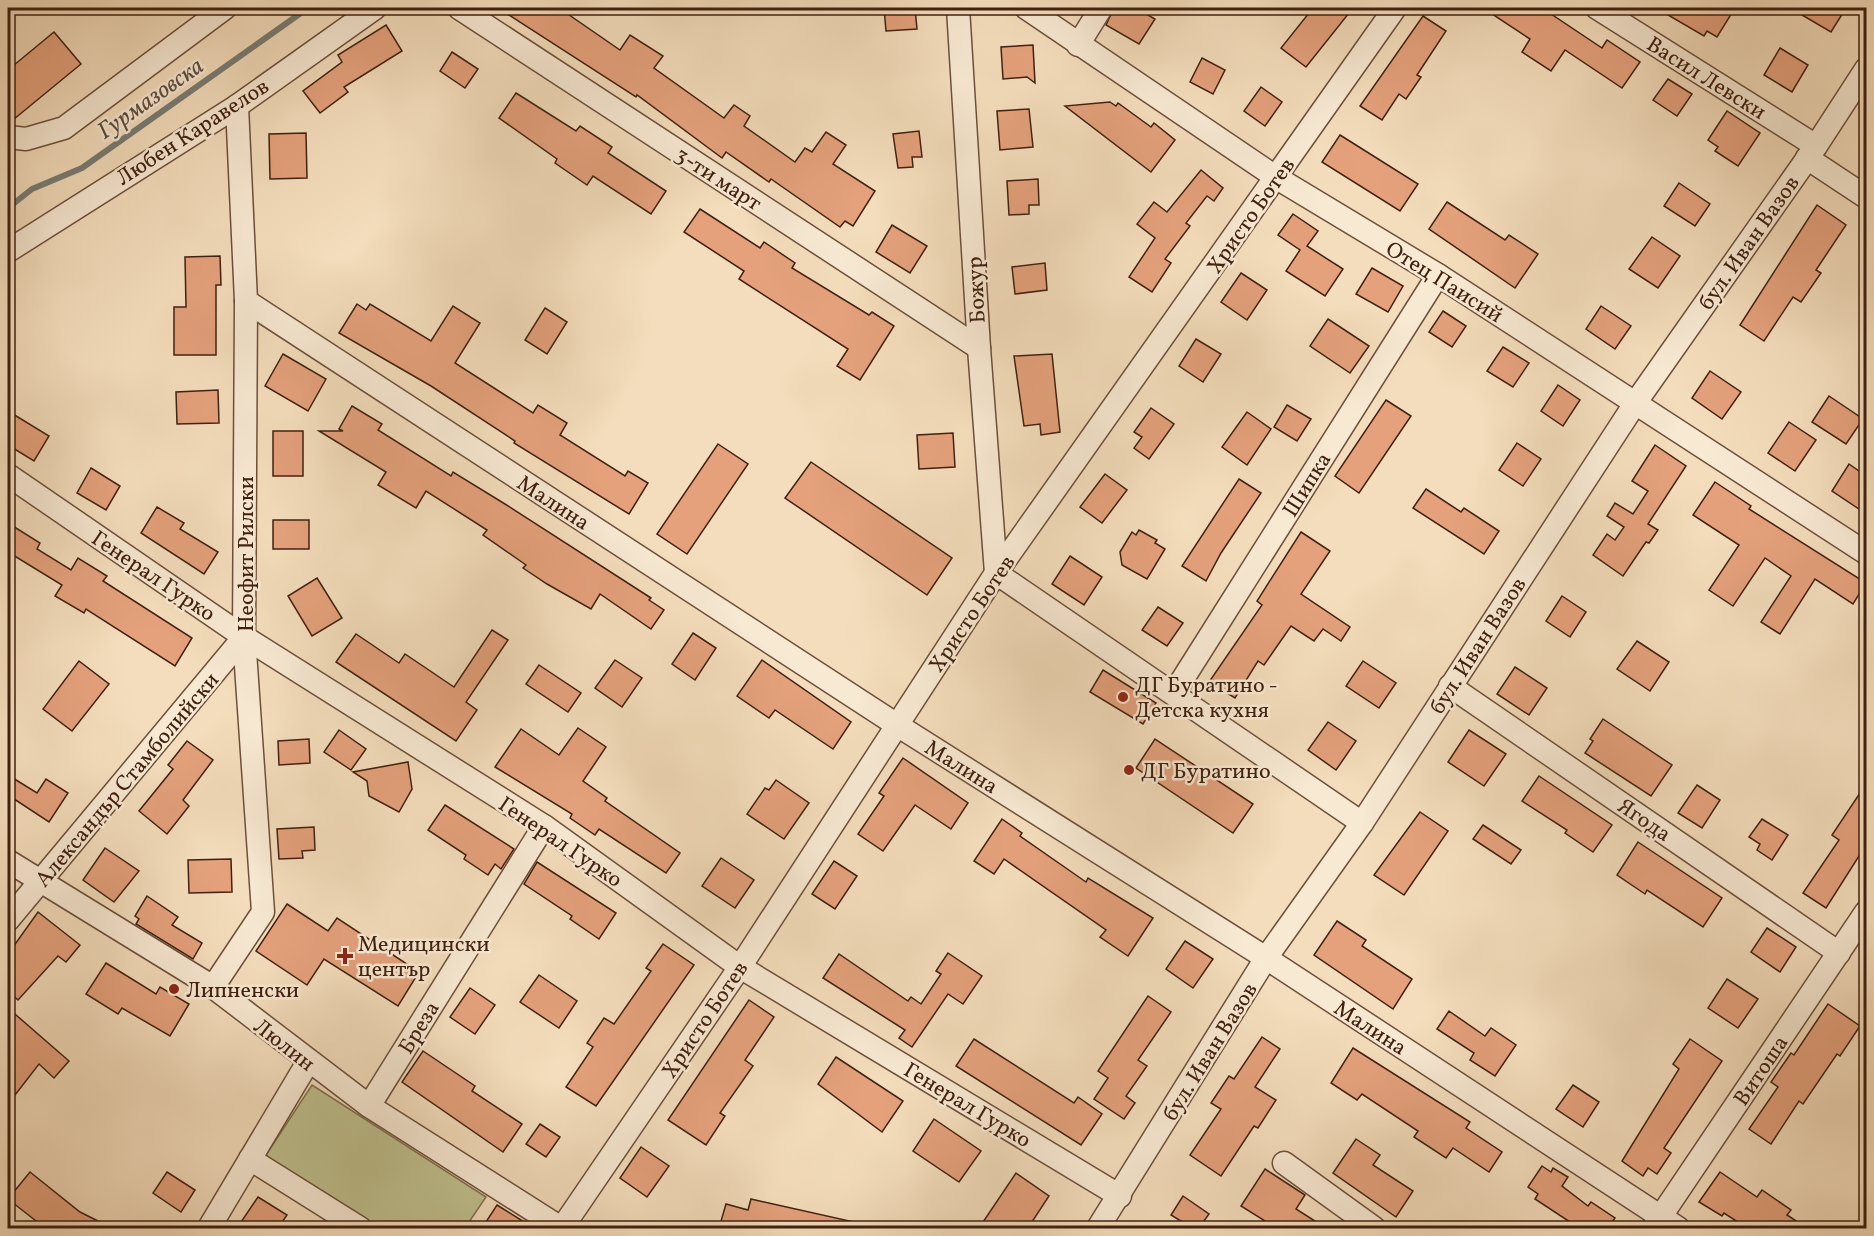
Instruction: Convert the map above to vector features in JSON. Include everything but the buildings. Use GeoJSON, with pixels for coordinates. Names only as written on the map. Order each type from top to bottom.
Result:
{"type":"FeatureCollection","features":[{"type":"Feature","properties":{"kind":"street"},"geometry":{"type":"LineString","coordinates":[[8,136],[26,139],[64,128],[225,8]]}},
{"type":"Feature","properties":{"kind":"street","name":"Любен Каравелов"},"geometry":{"type":"LineString","coordinates":[[8,251],[237,106],[375,8]]}},
{"type":"Feature","properties":{"kind":"street","name":"3-ти март"},"geometry":{"type":"LineString","coordinates":[[459,8],[979,348]]}},
{"type":"Feature","properties":{"kind":"street","name":"Божур"},"geometry":{"type":"LineString","coordinates":[[958,8],[979,348],[996,573]]}},
{"type":"Feature","properties":{"kind":"street","name":"Отец Паисий"},"geometry":{"type":"LineString","coordinates":[[1026,8],[1276,178],[1438,275],[1866,553]]}},
{"type":"Feature","properties":{"kind":"street"},"geometry":{"type":"LineString","coordinates":[[1078,45],[1101,8]]}},
{"type":"Feature","properties":{"kind":"street","name":"Христо Ботев"},"geometry":{"type":"LineString","coordinates":[[562,1228],[740,967],[996,573],[1395,8]]}},
{"type":"Feature","properties":{"kind":"street","name":"Васил Левски"},"geometry":{"type":"LineString","coordinates":[[1597,8],[1812,152],[1866,197]]}},
{"type":"Feature","properties":{"kind":"street","name":"бул. Иван Вазов"},"geometry":{"type":"LineString","coordinates":[[1098,1228],[1266,958],[1362,823],[1636,402],[1812,152],[1866,69]]}},
{"type":"Feature","properties":{"kind":"street","name":"Неофит Рилски"},"geometry":{"type":"LineString","coordinates":[[213,987],[263,912],[244,637],[246,301],[237,106]]}},
{"type":"Feature","properties":{"kind":"street","name":"Шипка"},"geometry":{"type":"LineString","coordinates":[[1174,693],[1438,275]]}},
{"type":"Feature","properties":{"kind":"street","name":"Малина"},"geometry":{"type":"LineString","coordinates":[[246,301],[897,725],[1266,958],[1664,1225]]}},
{"type":"Feature","properties":{"kind":"street","name":"Генерал Гурко"},"geometry":{"type":"LineString","coordinates":[[8,475],[244,637],[544,826],[740,967],[1120,1196]]}},
{"type":"Feature","properties":{"kind":"street"},"geometry":{"type":"LineString","coordinates":[[996,573],[1362,823]]}},
{"type":"Feature","properties":{"kind":"street","name":"Александър Стамболийски"},"geometry":{"type":"LineString","coordinates":[[8,920],[244,637]]}},
{"type":"Feature","properties":{"kind":"street","name":"Ягода"},"geometry":{"type":"LineString","coordinates":[[1450,686],[1839,953]]}},
{"type":"Feature","properties":{"kind":"street","name":"Бреза"},"geometry":{"type":"LineString","coordinates":[[369,1106],[544,826]]}},
{"type":"Feature","properties":{"kind":"street","name":"Люлин"},"geometry":{"type":"LineString","coordinates":[[8,861],[39,883],[213,987],[308,1062],[369,1106],[562,1228]]}},
{"type":"Feature","properties":{"kind":"street","name":"Витоша"},"geometry":{"type":"LineString","coordinates":[[1664,1225],[1866,912]]}},
{"type":"Feature","properties":{"kind":"street"},"geometry":{"type":"LineString","coordinates":[[209,1228],[308,1062]]}},
{"type":"Feature","properties":{"kind":"street"},"geometry":{"type":"LineString","coordinates":[[249,1159],[360,1228]]}},
{"type":"Feature","properties":{"kind":"street"},"geometry":{"type":"LineString","coordinates":[[1284,1163],[1374,1228]]}},
{"type":"Feature","properties":{"kind":"green space"},"geometry":{"type":"Polygon","coordinates":[[[312,1085],[486,1197],[465,1228],[374,1228],[264,1158],[312,1085]]]}},
{"type":"Feature","properties":{"kind":"waterway","name":"Гурмазовска"},"geometry":{"type":"LineString","coordinates":[[8,208],[32,189],[82,168],[308,8]]}},
{"type":"Feature","properties":{"kind":"place","name":"ДГ Буратино - Детска кухня"},"geometry":{"type":"Point","coordinates":[1123,697]}},
{"type":"Feature","properties":{"kind":"place","name":"ДГ Буратино"},"geometry":{"type":"Point","coordinates":[1129,770]}},
{"type":"Feature","properties":{"kind":"place","name":"Медицински център"},"geometry":{"type":"Point","coordinates":[345,956]}},
{"type":"Feature","properties":{"kind":"place","name":"Липненски"},"geometry":{"type":"Point","coordinates":[174,989]}}]}
